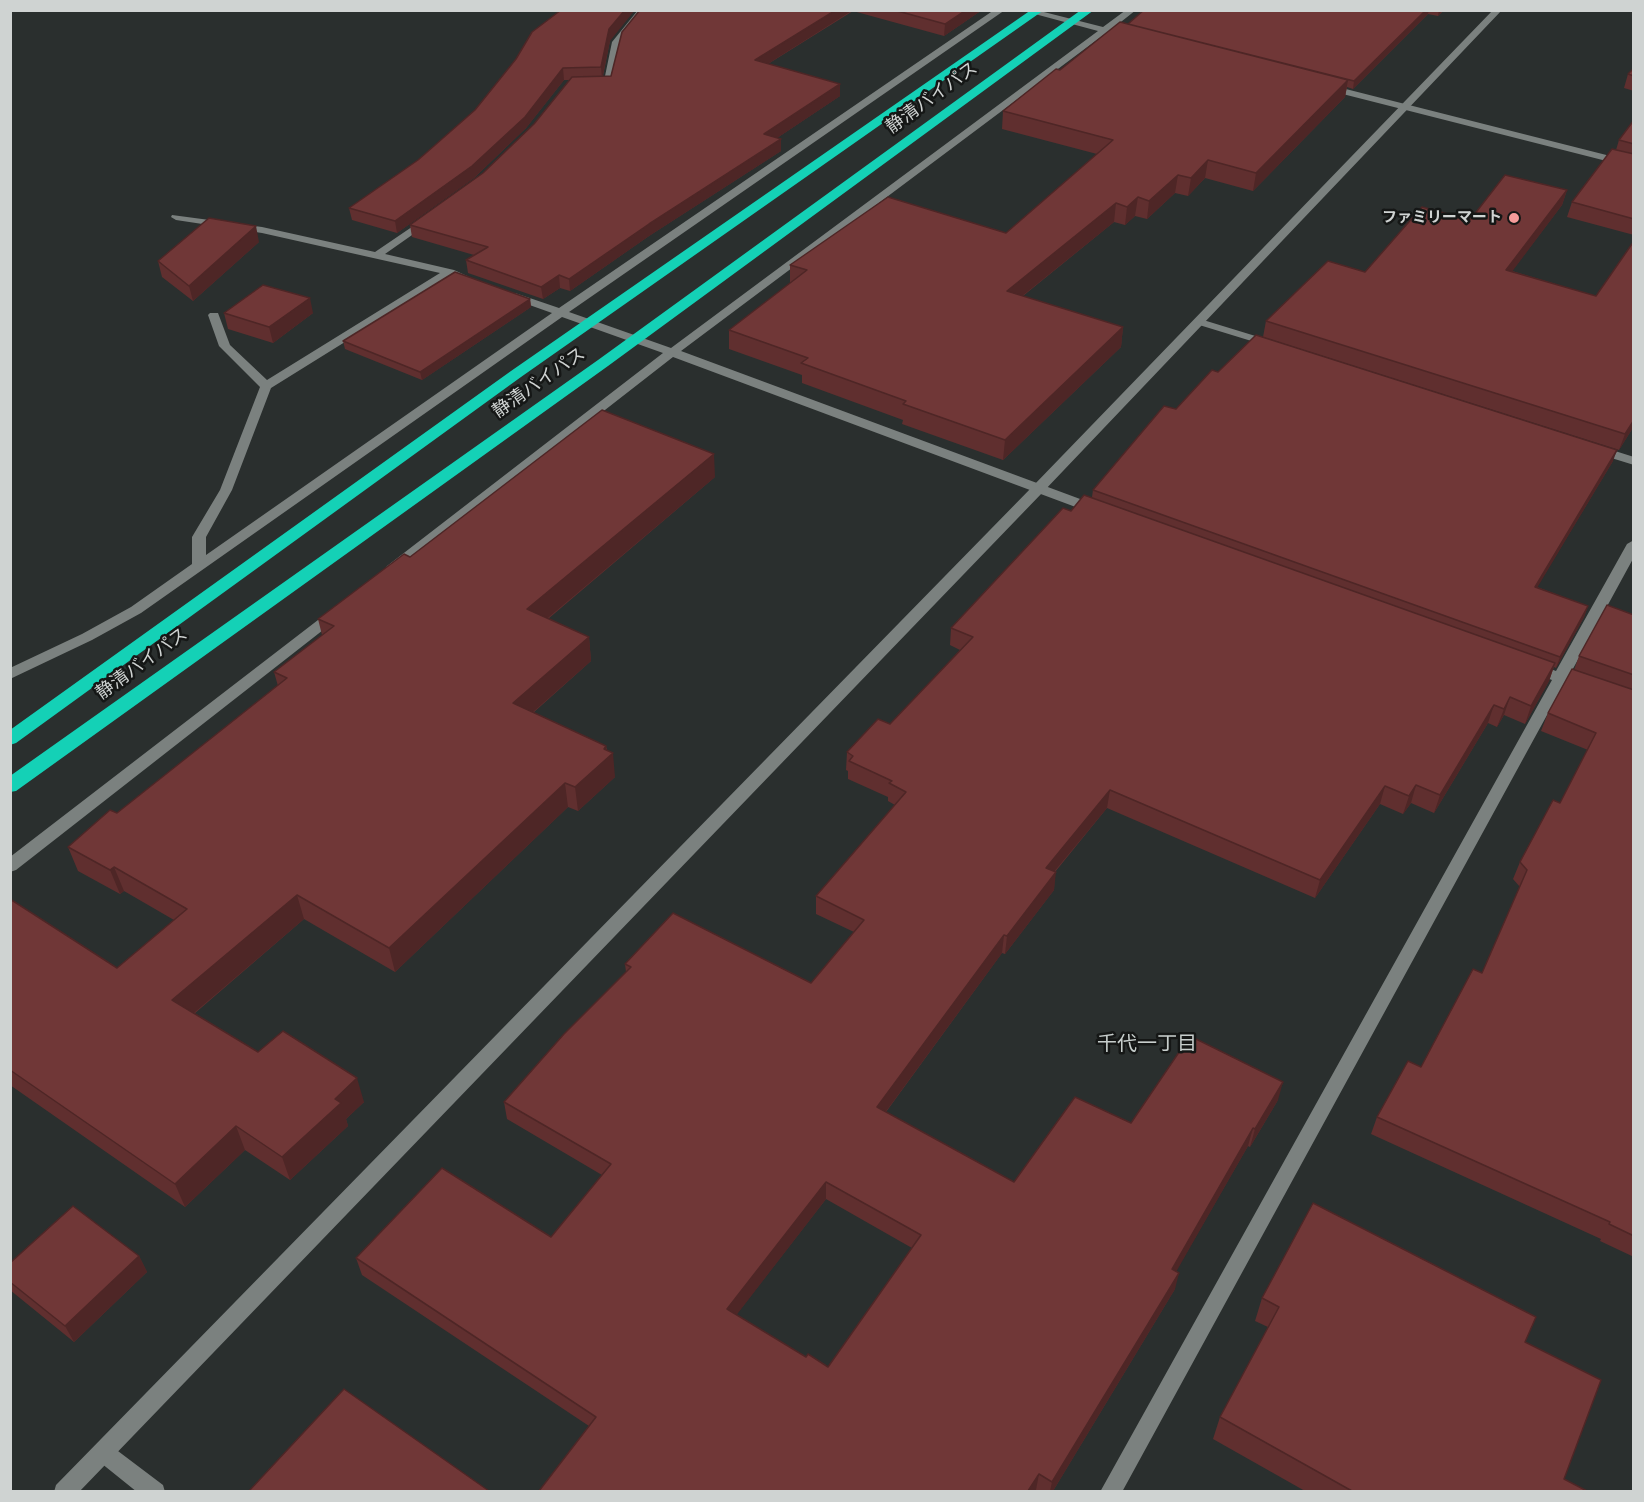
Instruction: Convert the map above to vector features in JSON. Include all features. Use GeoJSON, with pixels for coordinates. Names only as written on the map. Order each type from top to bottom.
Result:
{"type":"FeatureCollection","features":[{"type":"Feature","properties":{"kind":"highway","name":"静清バイパス"},"geometry":{"type":"LineString","coordinates":[[10,739],[90,684],[516,374],[1039,10]]}},
{"type":"Feature","properties":{"kind":"highway","name":"静清バイパス"},"geometry":{"type":"LineString","coordinates":[[10,786],[603,363],[1089,10]]}},
{"type":"Feature","properties":{"kind":"highway"},"geometry":{"type":"LineString","coordinates":[[10,792],[128,700]]}},
{"type":"Feature","properties":{"kind":"street"},"geometry":{"type":"LineString","coordinates":[[588,83],[608,84],[617,42],[636,16],[644,10]]}},
{"type":"Feature","properties":{"kind":"street"},"geometry":{"type":"LineString","coordinates":[[10,674],[87,637],[136,610],[1001,10]]}},
{"type":"Feature","properties":{"kind":"street"},"geometry":{"type":"LineString","coordinates":[[1024,10],[1111,32]]}},
{"type":"Feature","properties":{"kind":"street"},"geometry":{"type":"LineString","coordinates":[[379,580],[672,352],[1111,32],[1132,10]]}},
{"type":"Feature","properties":{"kind":"street"},"geometry":{"type":"LineString","coordinates":[[64,1491],[1200,322],[1407,108],[1498,10]]}},
{"type":"Feature","properties":{"kind":"street"},"geometry":{"type":"LineString","coordinates":[[1314,84],[1634,165]]}},
{"type":"Feature","properties":{"kind":"street"},"geometry":{"type":"LineString","coordinates":[[376,256],[432,215]]}},
{"type":"Feature","properties":{"kind":"street"},"geometry":{"type":"LineString","coordinates":[[176,218],[262,230],[450,272],[483,285]]}},
{"type":"Feature","properties":{"kind":"street"},"geometry":{"type":"LineString","coordinates":[[199,566],[199,537],[226,490],[266,386],[450,272]]}},
{"type":"Feature","properties":{"kind":"street"},"geometry":{"type":"LineString","coordinates":[[505,293],[672,352],[1105,513]]}},
{"type":"Feature","properties":{"kind":"street"},"geometry":{"type":"LineString","coordinates":[[214,315],[225,346],[266,386]]}},
{"type":"Feature","properties":{"kind":"street"},"geometry":{"type":"LineString","coordinates":[[1200,322],[1280,347]]}},
{"type":"Feature","properties":{"kind":"street"},"geometry":{"type":"LineString","coordinates":[[1588,447],[1634,461]]}},
{"type":"Feature","properties":{"kind":"street"},"geometry":{"type":"LineString","coordinates":[[1110,1491],[1634,544]]}},
{"type":"Feature","properties":{"kind":"street"},"geometry":{"type":"LineString","coordinates":[[10,866],[351,602]]}},
{"type":"Feature","properties":{"kind":"street"},"geometry":{"type":"LineString","coordinates":[[1516,662],[1602,693]]}},
{"type":"Feature","properties":{"kind":"street"},"geometry":{"type":"LineString","coordinates":[[103,1452],[155,1491]]}},
{"type":"Feature","properties":{"kind":"building"},"geometry":{"type":"Polygon","coordinates":[[[561,10],[625,10],[609,29],[601,67],[563,68],[525,117],[472,166],[395,221],[349,208],[418,160],[475,110],[516,59],[532,32],[561,10]]]}},
{"type":"Feature","properties":{"kind":"building"},"geometry":{"type":"Polygon","coordinates":[[[640,10],[836,10],[755,60],[840,84],[764,134],[781,139],[649,224],[569,279],[559,275],[541,287],[466,260],[488,247],[410,225],[483,173],[534,124],[572,77],[611,76],[622,32],[640,10]]]}},
{"type":"Feature","properties":{"kind":"building"},"geometry":{"type":"Polygon","coordinates":[[[894,10],[966,10],[945,24],[894,10]]]}},
{"type":"Feature","properties":{"kind":"building"},"geometry":{"type":"Polygon","coordinates":[[[1144,10],[1426,10],[1354,81],[1128,24],[1144,10]]]}},
{"type":"Feature","properties":{"kind":"building"},"geometry":{"type":"Polygon","coordinates":[[[1120,22],[1348,80],[1256,173],[1208,160],[1191,178],[1178,175],[1149,201],[1138,197],[1127,207],[1116,203],[1007,291],[1123,327],[1005,440],[903,404],[906,401],[801,363],[808,358],[729,330],[807,270],[790,265],[888,197],[1006,233],[1113,140],[1003,111],[1056,69],[1060,70],[1120,22]]]}},
{"type":"Feature","properties":{"kind":"building"},"geometry":{"type":"Polygon","coordinates":[[[1634,68],[1634,76],[1628,74],[1634,68]]]}},
{"type":"Feature","properties":{"kind":"building"},"geometry":{"type":"Polygon","coordinates":[[[1634,120],[1634,144],[1619,140],[1634,120]]]}},
{"type":"Feature","properties":{"kind":"building"},"geometry":{"type":"Polygon","coordinates":[[[1612,149],[1634,154],[1634,219],[1572,202],[1612,149]]]}},
{"type":"Feature","properties":{"kind":"building"},"geometry":{"type":"Polygon","coordinates":[[[1505,175],[1567,190],[1506,270],[1596,296],[1634,241],[1634,420],[1625,434],[1266,321],[1328,261],[1365,272],[1422,207],[1470,220],[1505,175]]]}},
{"type":"Feature","properties":{"kind":"building"},"geometry":{"type":"Polygon","coordinates":[[[209,218],[256,226],[189,286],[158,261],[209,218]]]}},
{"type":"Feature","properties":{"kind":"building"},"geometry":{"type":"Polygon","coordinates":[[[455,272],[530,299],[420,372],[343,341],[455,272]]]}},
{"type":"Feature","properties":{"kind":"building"},"geometry":{"type":"Polygon","coordinates":[[[263,285],[310,298],[269,327],[224,313],[263,285]]]}},
{"type":"Feature","properties":{"kind":"building"},"geometry":{"type":"Polygon","coordinates":[[[1256,335],[1617,450],[1535,587],[1588,606],[1560,657],[1093,490],[1164,406],[1176,409],[1212,370],[1218,372],[1256,335]]]}},
{"type":"Feature","properties":{"kind":"building"},"geometry":{"type":"Polygon","coordinates":[[[602,410],[714,454],[527,609],[589,637],[513,703],[606,746],[604,749],[613,753],[575,787],[565,783],[389,948],[297,895],[172,1000],[258,1052],[283,1031],[357,1078],[335,1099],[341,1103],[282,1157],[236,1126],[175,1184],[10,1070],[10,899],[117,968],[187,909],[114,867],[110,870],[68,847],[110,810],[117,813],[287,678],[274,672],[334,626],[318,619],[404,554],[410,557],[602,410]]]}},
{"type":"Feature","properties":{"kind":"building"},"geometry":{"type":"Polygon","coordinates":[[[1084,495],[1555,663],[1531,706],[1510,697],[1504,709],[1494,705],[1440,795],[1416,785],[1409,796],[1385,786],[1320,880],[1110,790],[1046,868],[1056,872],[1007,936],[1004,935],[877,1107],[1014,1182],[1075,1097],[1131,1123],[1190,1036],[1283,1082],[1255,1129],[1253,1128],[1172,1269],[1179,1273],[1052,1482],[1039,1474],[1028,1491],[539,1491],[596,1417],[356,1258],[442,1168],[551,1237],[611,1164],[504,1102],[564,1034],[631,967],[625,964],[673,913],[811,983],[864,920],[816,896],[906,792],[889,783],[892,781],[849,761],[853,756],[847,752],[878,719],[890,724],[973,637],[951,628],[1063,508],[1071,511],[1084,495]],[[826,1182],[727,1309],[806,1357],[808,1354],[828,1367],[921,1235],[826,1182]]]}},
{"type":"Feature","properties":{"kind":"building"},"geometry":{"type":"Polygon","coordinates":[[[1607,605],[1634,615],[1634,675],[1579,656],[1607,605]]]}},
{"type":"Feature","properties":{"kind":"building"},"geometry":{"type":"Polygon","coordinates":[[[1572,669],[1634,690],[1634,1236],[1609,1224],[1610,1222],[1377,1117],[1408,1061],[1421,1067],[1473,969],[1482,973],[1527,870],[1520,862],[1553,800],[1560,803],[1596,733],[1548,713],[1572,669]]]}},
{"type":"Feature","properties":{"kind":"building"},"geometry":{"type":"Polygon","coordinates":[[[1313,1203],[1536,1317],[1525,1342],[1601,1380],[1564,1479],[1587,1491],[1352,1491],[1220,1417],[1279,1307],[1262,1298],[1313,1203]]]}},
{"type":"Feature","properties":{"kind":"building"},"geometry":{"type":"Polygon","coordinates":[[[73,1206],[139,1256],[65,1326],[10,1282],[10,1263],[73,1206]]]}},
{"type":"Feature","properties":{"kind":"building"},"geometry":{"type":"Polygon","coordinates":[[[344,1389],[489,1491],[249,1491],[344,1389]]]}},
{"type":"Feature","properties":{"kind":"place","name":"ファミリーマート"},"geometry":{"type":"Point","coordinates":[1514,218]}},
{"type":"Feature","properties":{"kind":"district","name":"千代一丁目"},"geometry":{"type":"Point","coordinates":[1147,1044]}}]}
